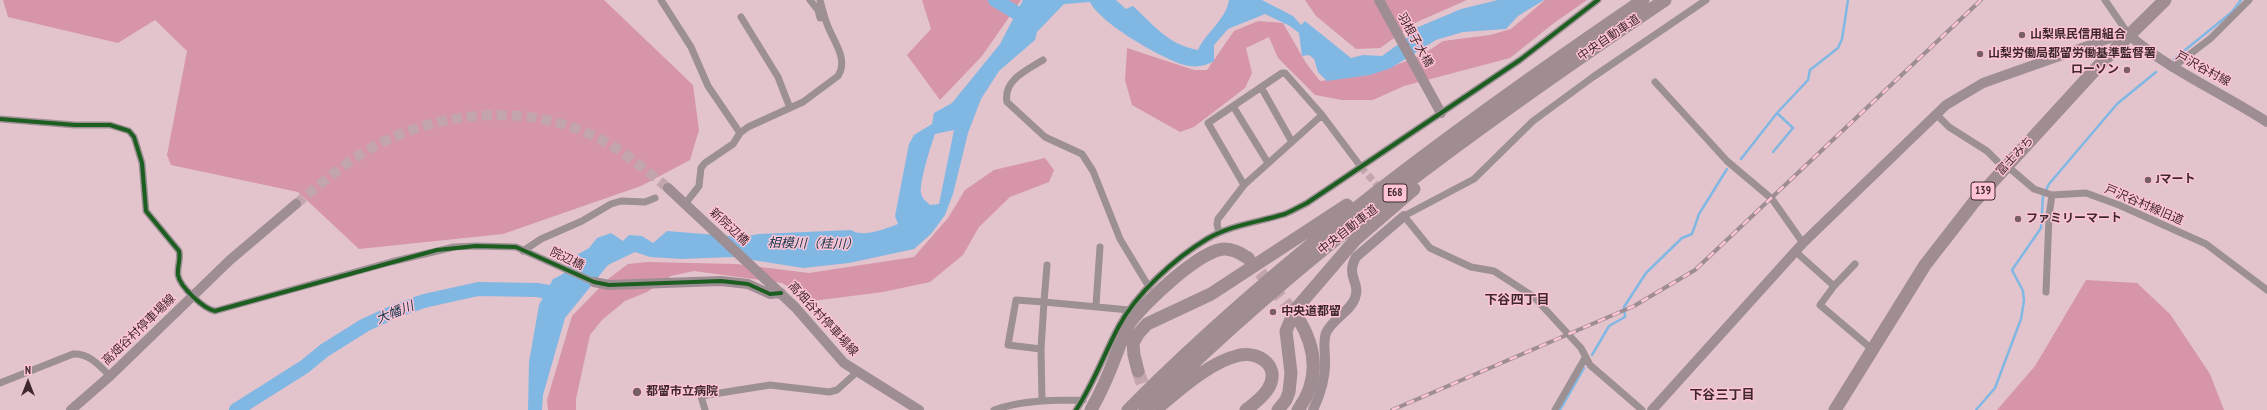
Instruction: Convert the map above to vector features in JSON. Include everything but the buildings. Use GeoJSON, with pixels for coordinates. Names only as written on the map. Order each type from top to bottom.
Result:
{"type":"FeatureCollection","features":[{"type":"Feature","properties":{"kind":"highway","name":"中央自動車道"},"geometry":{"type":"LineString","coordinates":[[1128,410],[1282,268],[1435,147],[1642,0]]}},
{"type":"Feature","properties":{"kind":"highway","name":"中央自動車道"},"geometry":{"type":"LineString","coordinates":[[1145,410],[1290,276],[1442,156],[1665,0]]}},
{"type":"Feature","properties":{"kind":"highway","name":"富士みち"},"geometry":{"type":"LineString","coordinates":[[1835,410],[1925,265],[1974,202],[2005,166],[2104,60],[2165,0]]}},
{"type":"Feature","properties":{"kind":"highway"},"geometry":{"type":"LineString","coordinates":[[1278,410],[1286,400],[1289,392],[1291,373],[1286,331],[1295,310],[1356,240],[1506,110]]}},
{"type":"Feature","properties":{"kind":"highway"},"geometry":{"type":"LineString","coordinates":[[1138,371],[1133,343],[1138,334],[1147,324],[1211,294],[1435,147]]}},
{"type":"Feature","properties":{"kind":"highway"},"geometry":{"type":"LineString","coordinates":[[1087,405],[1108,376],[1127,328],[1151,298],[1212,252],[1225,249],[1238,252],[1248,258]]}},
{"type":"Feature","properties":{"kind":"highway"},"geometry":{"type":"LineString","coordinates":[[1298,318],[1312,344],[1313,359],[1310,392],[1298,410]]}},
{"type":"Feature","properties":{"kind":"highway"},"geometry":{"type":"LineString","coordinates":[[1155,410],[1186,384],[1217,365],[1238,356],[1250,354],[1257,355],[1267,362],[1271,376],[1269,388],[1246,410]]}},
{"type":"Feature","properties":{"kind":"street"},"geometry":{"type":"LineString","coordinates":[[661,0],[691,47],[708,86],[740,133]]}},
{"type":"Feature","properties":{"kind":"street"},"geometry":{"type":"LineString","coordinates":[[810,0],[818,10],[822,25],[828,28]]}},
{"type":"Feature","properties":{"kind":"street"},"geometry":{"type":"LineString","coordinates":[[668,188],[687,206],[699,186],[701,168],[733,144],[740,133],[748,127],[803,102],[833,82],[842,71],[841,56],[828,28],[820,0]]}},
{"type":"Feature","properties":{"kind":"street"},"geometry":{"type":"LineString","coordinates":[[1076,410],[1087,405],[1129,310],[1149,287],[1177,261],[1206,239],[1219,233],[1286,214],[1307,204],[1520,60],[1598,0]]}},
{"type":"Feature","properties":{"kind":"street"},"geometry":{"type":"LineString","coordinates":[[1313,410],[1323,380],[1326,334],[1330,326],[1355,299],[1356,292],[1350,272],[1356,257],[1404,216],[1474,179],[1533,121],[1593,77],[1706,0]]}},
{"type":"Feature","properties":{"kind":"street"},"geometry":{"type":"LineString","coordinates":[[2105,0],[2129,36]]}},
{"type":"Feature","properties":{"kind":"street"},"geometry":{"type":"LineString","coordinates":[[2172,68],[2211,38],[2249,0]]}},
{"type":"Feature","properties":{"kind":"street","name":"羽根子大橋"},"geometry":{"type":"LineString","coordinates":[[1380,2],[1441,113]]}},
{"type":"Feature","properties":{"kind":"street"},"geometry":{"type":"LineString","coordinates":[[741,17],[778,77],[790,108]]}},
{"type":"Feature","properties":{"kind":"street"},"geometry":{"type":"LineString","coordinates":[[1657,408],[1803,243],[1946,105],[1983,83],[2113,37],[2129,36]]}},
{"type":"Feature","properties":{"kind":"street","name":"戸沢谷村線"},"geometry":{"type":"LineString","coordinates":[[2129,36],[2151,54],[2172,68],[2233,100],[2267,122]]}},
{"type":"Feature","properties":{"kind":"street"},"geometry":{"type":"LineString","coordinates":[[1043,60],[1013,81],[1006,91],[1007,102],[1045,136],[1082,154],[1093,171],[1120,239],[1149,287]]}},
{"type":"Feature","properties":{"kind":"street"},"geometry":{"type":"LineString","coordinates":[[1244,185],[1208,123],[1282,73],[1285,73],[1322,115],[1361,167]]}},
{"type":"Feature","properties":{"kind":"street"},"geometry":{"type":"LineString","coordinates":[[1655,82],[1727,161],[1772,198],[1803,243]]}},
{"type":"Feature","properties":{"kind":"street"},"geometry":{"type":"LineString","coordinates":[[1261,87],[1292,142]]}},
{"type":"Feature","properties":{"kind":"street"},"geometry":{"type":"LineString","coordinates":[[1233,106],[1268,163]]}},
{"type":"Feature","properties":{"kind":"street","name":"戸沢谷村線旧道"},"geometry":{"type":"LineString","coordinates":[[1936,114],[1949,127],[1986,151],[2034,189],[2052,195],[2086,193],[2119,205],[2206,244],[2267,290]]}},
{"type":"Feature","properties":{"kind":"street"},"geometry":{"type":"LineString","coordinates":[[1219,233],[1217,224],[1218,219],[1244,185],[1322,115]]}},
{"type":"Feature","properties":{"kind":"street","name":"院辺橋"},"geometry":{"type":"LineString","coordinates":[[0,119],[74,125],[110,125],[129,131],[136,142],[142,163],[146,211],[178,251],[180,257],[178,276],[182,284],[209,310],[216,311],[437,250],[476,246],[508,246],[532,254],[594,282]]}},
{"type":"Feature","properties":{"kind":"street"},"geometry":{"type":"LineString","coordinates":[[2046,292],[2049,216],[2052,195]]}},
{"type":"Feature","properties":{"kind":"street"},"geometry":{"type":"LineString","coordinates":[[523,251],[541,238],[582,221],[611,204],[621,201],[645,202],[655,198]]}},
{"type":"Feature","properties":{"kind":"street","name":"高畑谷村停車場線"},"geometry":{"type":"LineString","coordinates":[[71,410],[110,376],[230,260],[296,204]]}},
{"type":"Feature","properties":{"kind":"street","name":"新院辺橋"},"geometry":{"type":"LineString","coordinates":[[687,206],[769,282]]}},
{"type":"Feature","properties":{"kind":"street"},"geometry":{"type":"LineString","coordinates":[[1404,216],[1430,248],[1471,267],[1494,271],[1534,297],[1580,348],[1590,365],[1642,410]]}},
{"type":"Feature","properties":{"kind":"street"},"geometry":{"type":"LineString","coordinates":[[1096,306],[1100,247]]}},
{"type":"Feature","properties":{"kind":"street"},"geometry":{"type":"LineString","coordinates":[[1796,252],[1834,286]]}},
{"type":"Feature","properties":{"kind":"street"},"geometry":{"type":"LineString","coordinates":[[1855,264],[1834,286],[1820,305],[1873,350]]}},
{"type":"Feature","properties":{"kind":"street"},"geometry":{"type":"LineString","coordinates":[[1042,400],[1041,349],[1047,265]]}},
{"type":"Feature","properties":{"kind":"street"},"geometry":{"type":"LineString","coordinates":[[594,282],[609,285],[721,281],[748,284],[770,294],[781,293]]}},
{"type":"Feature","properties":{"kind":"street","name":"高畑谷村停車場線"},"geometry":{"type":"LineString","coordinates":[[769,282],[781,293],[844,363],[919,410]]}},
{"type":"Feature","properties":{"kind":"street"},"geometry":{"type":"LineString","coordinates":[[1041,349],[1008,345],[1016,300],[1129,310]]}},
{"type":"Feature","properties":{"kind":"street"},"geometry":{"type":"LineString","coordinates":[[0,384],[73,354],[79,354],[90,358],[110,376]]}},
{"type":"Feature","properties":{"kind":"street"},"geometry":{"type":"LineString","coordinates":[[1555,410],[1585,358]]}},
{"type":"Feature","properties":{"kind":"street"},"geometry":{"type":"LineString","coordinates":[[705,410],[701,396],[770,385],[829,392],[837,390],[857,372]]}},
{"type":"Feature","properties":{"kind":"street"},"geometry":{"type":"LineString","coordinates":[[994,410],[1009,405],[1042,400],[1087,405]]}},
{"type":"Feature","properties":{"kind":"shaded area"},"geometry":{"type":"Polygon","coordinates":[[[3,0],[604,0],[693,85],[699,130],[690,160],[641,186],[503,234],[359,249],[298,192],[171,165],[167,155],[187,51],[155,20],[118,43],[8,17],[3,0]]]}},
{"type":"Feature","properties":{"kind":"shaded area"},"geometry":{"type":"Polygon","coordinates":[[[922,0],[1021,0],[982,56],[940,100],[907,55],[931,29],[922,0]]]}},
{"type":"Feature","properties":{"kind":"shaded area"},"geometry":{"type":"Polygon","coordinates":[[[1305,0],[1467,0],[1417,22],[1380,48],[1356,49],[1316,16],[1305,0]]]}},
{"type":"Feature","properties":{"kind":"shaded area"},"geometry":{"type":"Polygon","coordinates":[[[1545,0],[1587,0],[1554,23],[1510,58],[1404,86],[1373,100],[1342,100],[1315,95],[1278,58],[1269,37],[1246,48],[1252,73],[1245,88],[1194,127],[1180,132],[1132,105],[1125,80],[1127,48],[1194,70],[1207,70],[1234,31],[1258,21],[1283,23],[1306,63],[1320,81],[1370,75],[1422,55],[1443,41],[1490,35],[1511,29],[1545,0]]]}},
{"type":"Feature","properties":{"kind":"shaded area"},"geometry":{"type":"Polygon","coordinates":[[[1045,158],[1054,170],[1049,182],[1010,197],[979,227],[963,255],[930,282],[883,292],[812,301],[782,283],[694,271],[671,276],[647,292],[625,301],[602,320],[590,335],[576,399],[576,410],[548,410],[547,400],[572,316],[608,279],[628,264],[647,262],[736,264],[809,273],[914,257],[948,218],[965,190],[994,170],[1045,158]]]}},
{"type":"Feature","properties":{"kind":"shaded area"},"geometry":{"type":"Polygon","coordinates":[[[2086,280],[2137,283],[2170,314],[2210,374],[2224,410],[1997,410],[2035,366],[2086,280]]]}},
{"type":"Feature","properties":{"kind":"water","name":"相模川（桂川）"},"geometry":{"type":"Polygon","coordinates":[[[1023,0],[1116,0],[1126,9],[1133,6],[1170,39],[1187,47],[1198,50],[1224,14],[1229,0],[1262,0],[1293,16],[1301,25],[1305,21],[1351,58],[1363,55],[1382,56],[1407,38],[1416,28],[1461,9],[1498,0],[1544,0],[1518,16],[1506,29],[1463,32],[1436,40],[1391,68],[1370,75],[1327,81],[1318,72],[1314,59],[1309,55],[1302,56],[1299,33],[1290,26],[1265,14],[1228,29],[1214,45],[1214,61],[1203,66],[1194,66],[1185,65],[1171,60],[1131,38],[1105,19],[1090,2],[1064,4],[1037,32],[1035,40],[999,71],[981,99],[968,133],[953,194],[945,215],[931,234],[914,249],[849,263],[803,268],[734,257],[681,259],[650,257],[635,252],[608,265],[565,318],[543,395],[542,410],[528,410],[529,362],[539,305],[553,279],[563,274],[577,255],[589,248],[597,238],[611,233],[623,241],[629,235],[642,236],[653,243],[667,231],[742,237],[759,234],[851,230],[867,233],[898,224],[895,216],[909,144],[914,135],[932,124],[934,113],[952,103],[1000,44],[1023,0]],[[954,130],[935,134],[922,181],[921,193],[923,198],[930,205],[939,204],[954,130]]]}},
{"type":"Feature","properties":{"kind":"waterway"},"geometry":{"type":"LineString","coordinates":[[995,0],[1032,22]]}},
{"type":"Feature","properties":{"kind":"waterway"},"geometry":{"type":"LineString","coordinates":[[1741,159],[1777,113],[1808,80],[1810,70],[1838,48],[1842,39],[1848,0]]}},
{"type":"Feature","properties":{"kind":"waterway"},"geometry":{"type":"LineString","coordinates":[[2174,59],[2232,12],[2241,0]]}},
{"type":"Feature","properties":{"kind":"waterway"},"geometry":{"type":"LineString","coordinates":[[1976,410],[1995,388],[2021,319],[2024,301],[2023,291],[2012,270],[2041,228],[2043,196],[2049,184],[2117,104],[2156,72]]}},
{"type":"Feature","properties":{"kind":"waterway"},"geometry":{"type":"LineString","coordinates":[[1773,152],[1793,128],[1777,113]]}},
{"type":"Feature","properties":{"kind":"waterway"},"geometry":{"type":"LineString","coordinates":[[1592,355],[1609,326],[1625,317],[1624,307],[1646,273],[1682,238],[1692,234],[1699,214],[1727,169]]}},
{"type":"Feature","properties":{"kind":"waterway","name":"大幡川"},"geometry":{"type":"LineString","coordinates":[[236,410],[304,367],[325,350],[365,325],[398,310],[424,301],[478,289],[537,290],[566,295]]}},
{"type":"Feature","properties":{"kind":"waterway"},"geometry":{"type":"LineString","coordinates":[[1560,410],[1584,368]]}},
{"type":"Feature","properties":{"kind":"tunnel"},"geometry":{"type":"LineString","coordinates":[[296,204],[348,163],[366,151],[393,137],[422,126],[452,119],[483,116],[514,116],[544,120],[574,128],[602,140],[636,162],[668,188]]}},
{"type":"Feature","properties":{"kind":"tunnel"},"geometry":{"type":"LineString","coordinates":[[1361,167],[1382,191]]}},
{"type":"Feature","properties":{"kind":"tunnel"},"geometry":{"type":"LineString","coordinates":[[1248,258],[1298,318]]}},
{"type":"Feature","properties":{"kind":"tunnel"},"geometry":{"type":"LineString","coordinates":[[1138,371],[1149,403]]}},
{"type":"Feature","properties":{"kind":"railway"},"geometry":{"type":"LineString","coordinates":[[1392,410],[1634,306],[1695,270],[1981,0]]}},
{"type":"Feature","properties":{"kind":"cycle path"},"geometry":{"type":"LineString","coordinates":[[1076,410],[1126,314],[1146,289],[1182,256],[1207,239],[1225,230],[1285,214],[1307,203],[1520,60],[1598,0]]}},
{"type":"Feature","properties":{"kind":"cycle path"},"geometry":{"type":"LineString","coordinates":[[0,119],[75,125],[110,125],[129,131],[134,137],[142,163],[146,211],[179,251],[180,257],[178,275],[183,285],[199,302],[215,311],[437,250],[476,246],[516,247],[594,282],[609,285],[721,281],[748,284],[770,294],[781,293]]}},
{"type":"Feature","properties":{"kind":"place","name":"山梨県民信用組合"},"geometry":{"type":"Point","coordinates":[2022,35]}},
{"type":"Feature","properties":{"kind":"place","name":"山梨労働局都留労働基準監督署"},"geometry":{"type":"Point","coordinates":[1980,54]}},
{"type":"Feature","properties":{"kind":"place","name":"ローソン"},"geometry":{"type":"Point","coordinates":[2127,70]}},
{"type":"Feature","properties":{"kind":"place","name":"Jマート"},"geometry":{"type":"Point","coordinates":[2148,180]}},
{"type":"Feature","properties":{"kind":"place","name":"ファミリーマート"},"geometry":{"type":"Point","coordinates":[2018,219]}},
{"type":"Feature","properties":{"kind":"place","name":"中央道都留"},"geometry":{"type":"Point","coordinates":[1273,312]}},
{"type":"Feature","properties":{"kind":"place","name":"都留市立病院"},"geometry":{"type":"Point","coordinates":[637,392]}},
{"type":"Feature","properties":{"kind":"district","name":"下谷四丁目"},"geometry":{"type":"Point","coordinates":[1517,300]}},
{"type":"Feature","properties":{"kind":"district","name":"下谷三丁目"},"geometry":{"type":"Point","coordinates":[1722,395]}}]}
